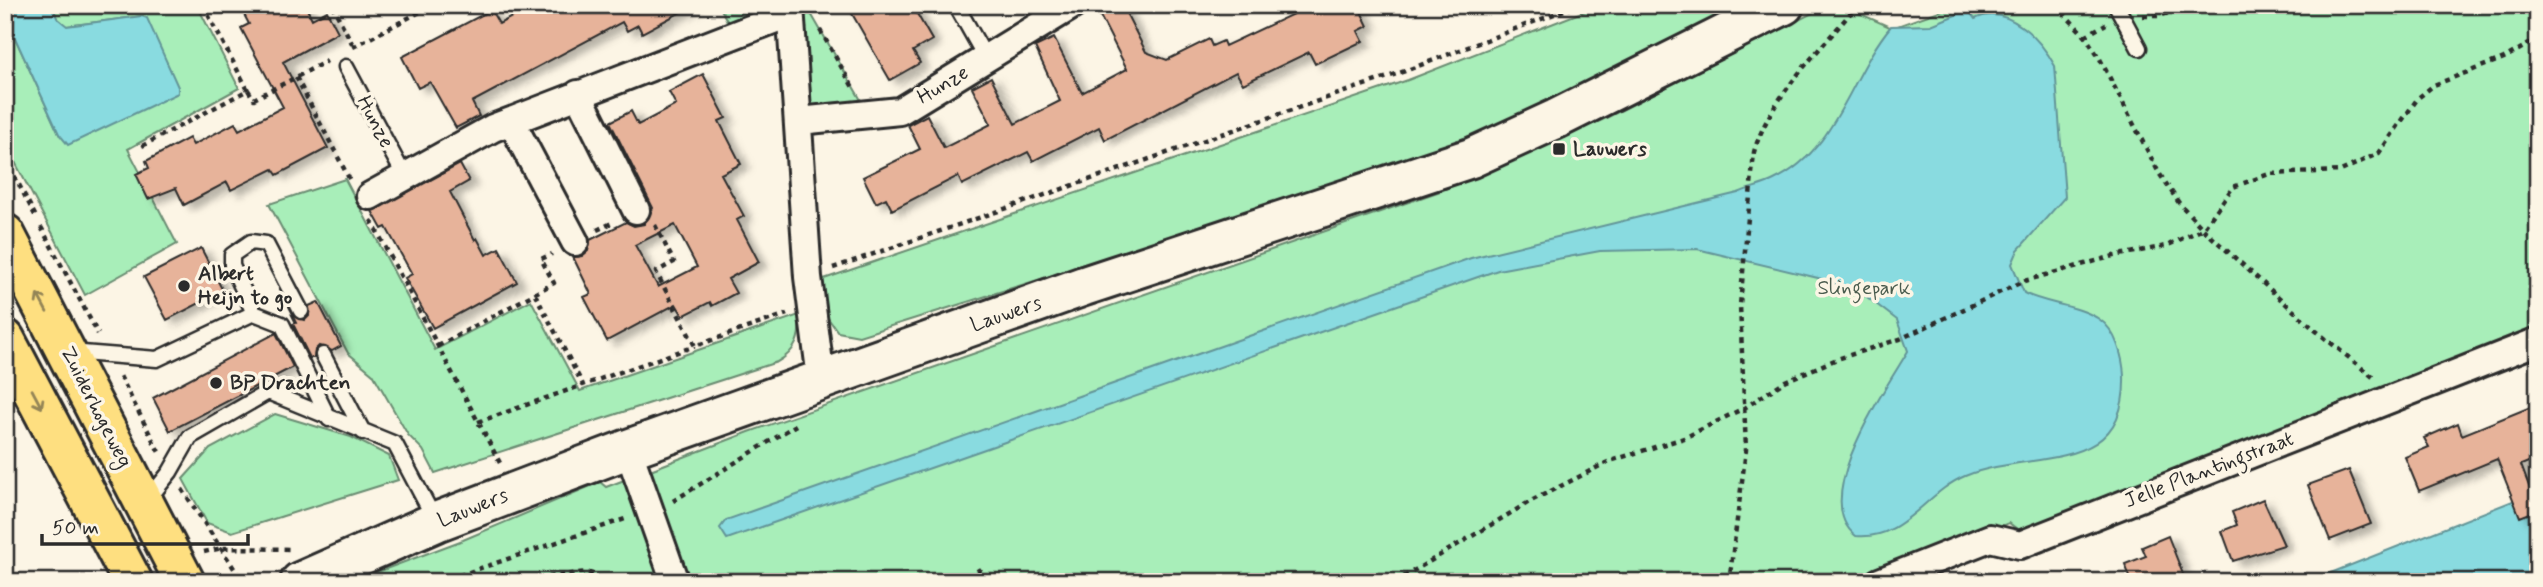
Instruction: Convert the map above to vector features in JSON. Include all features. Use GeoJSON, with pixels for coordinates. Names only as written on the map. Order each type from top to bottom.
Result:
{"type":"FeatureCollection","features":[{"type":"Feature","properties":{"kind":"main road","name":"Zuiderhogeweg"},"geometry":{"type":"LineString","coordinates":[[5,234],[185,582]]}},
{"type":"Feature","properties":{"kind":"main road"},"geometry":{"type":"LineString","coordinates":[[5,339],[133,582]]}},
{"type":"Feature","properties":{"kind":"street","name":"Hunze"},"geometry":{"type":"LineString","coordinates":[[799,121],[900,111],[987,60],[1042,13],[1073,5]]}},
{"type":"Feature","properties":{"kind":"street","name":"Lauwers"},"geometry":{"type":"LineString","coordinates":[[300,582],[436,522],[515,491],[821,379],[1084,286],[1471,158],[1556,119],[1784,5]]}},
{"type":"Feature","properties":{"kind":"street"},"geometry":{"type":"LineString","coordinates":[[364,199],[511,121],[798,12],[799,121],[808,277],[821,379]]}},
{"type":"Feature","properties":{"kind":"street"},"geometry":{"type":"LineString","coordinates":[[578,94],[636,210]]}},
{"type":"Feature","properties":{"kind":"street"},"geometry":{"type":"LineString","coordinates":[[511,121],[575,242]]}},
{"type":"Feature","properties":{"kind":"street","name":"Jelle Plantingstraat"},"geometry":{"type":"LineString","coordinates":[[1879,582],[1990,538],[2020,545],[2538,341]]}},
{"type":"Feature","properties":{"kind":"street"},"geometry":{"type":"LineString","coordinates":[[628,449],[675,582]]}},
{"type":"Feature","properties":{"kind":"lane"},"geometry":{"type":"LineString","coordinates":[[956,5],[987,60]]}},
{"type":"Feature","properties":{"kind":"lane"},"geometry":{"type":"LineString","coordinates":[[2116,5],[2139,48]]}},
{"type":"Feature","properties":{"kind":"lane","name":"Hunze"},"geometry":{"type":"LineString","coordinates":[[346,67],[405,177]]}},
{"type":"Feature","properties":{"kind":"lane"},"geometry":{"type":"LineString","coordinates":[[301,311],[266,244],[251,242],[232,255],[232,266],[254,313],[282,324],[329,419]]}},
{"type":"Feature","properties":{"kind":"lane"},"geometry":{"type":"LineString","coordinates":[[68,352],[157,359],[254,313]]}},
{"type":"Feature","properties":{"kind":"lane"},"geometry":{"type":"LineString","coordinates":[[323,355],[363,432]]}},
{"type":"Feature","properties":{"kind":"lane"},"geometry":{"type":"LineString","coordinates":[[145,503],[170,472],[190,437],[268,392],[395,444],[436,522]]}},
{"type":"Feature","properties":{"kind":"path"},"geometry":{"type":"LineString","coordinates":[[142,146],[248,90],[203,5]]}},
{"type":"Feature","properties":{"kind":"path"},"geometry":{"type":"LineString","coordinates":[[332,5],[354,47]]}},
{"type":"Feature","properties":{"kind":"path"},"geometry":{"type":"LineString","coordinates":[[808,277],[1405,71],[1578,5]]}},
{"type":"Feature","properties":{"kind":"path"},"geometry":{"type":"LineString","coordinates":[[1730,582],[1746,450],[1740,305],[1754,152],[1765,122],[1857,5]]}},
{"type":"Feature","properties":{"kind":"path"},"geometry":{"type":"LineString","coordinates":[[2056,5],[2085,36],[2159,173],[2179,203],[2203,229],[2359,367],[2400,397]]}},
{"type":"Feature","properties":{"kind":"path"},"geometry":{"type":"LineString","coordinates":[[798,12],[869,114]]}},
{"type":"Feature","properties":{"kind":"path"},"geometry":{"type":"LineString","coordinates":[[1395,582],[1531,500],[1609,461],[1684,438],[1746,407],[1785,381],[1837,359],[1900,339],[2024,281],[2114,256],[2166,246],[2203,229],[2233,187],[2269,174],[2341,171],[2354,165],[2379,153],[2418,98],[2434,85],[2504,58],[2538,39]]}},
{"type":"Feature","properties":{"kind":"path"},"geometry":{"type":"LineString","coordinates":[[296,77],[364,199],[515,491]]}},
{"type":"Feature","properties":{"kind":"path"},"geometry":{"type":"LineString","coordinates":[[438,346],[554,284],[541,259],[645,205],[674,262],[656,272],[695,346]]}},
{"type":"Feature","properties":{"kind":"path"},"geometry":{"type":"LineString","coordinates":[[535,294],[583,385]]}},
{"type":"Feature","properties":{"kind":"path"},"geometry":{"type":"LineString","coordinates":[[478,422],[812,306]]}},
{"type":"Feature","properties":{"kind":"path"},"geometry":{"type":"LineString","coordinates":[[222,548],[243,582]]}},
{"type":"Feature","properties":{"kind":"path"},"geometry":{"type":"LineString","coordinates":[[960,582],[982,569]]}},
{"type":"Feature","properties":{"kind":"path"},"geometry":{"type":"LineString","coordinates":[[509,582],[587,572],[609,582]]}},
{"type":"Feature","properties":{"kind":"green space"},"geometry":{"type":"Polygon","coordinates":[[[52,5],[197,5],[239,88],[128,149],[177,244],[85,295],[5,143],[5,16],[59,134],[142,16],[66,26],[57,18],[52,5]]]}},
{"type":"Feature","properties":{"kind":"green space"},"geometry":{"type":"Polygon","coordinates":[[[719,5],[806,5],[869,114],[799,121],[790,14],[734,35],[719,5]]]}},
{"type":"Feature","properties":{"kind":"green space"},"geometry":{"type":"Polygon","coordinates":[[[1600,5],[1739,5],[1508,121],[1411,163],[859,336],[838,332],[825,314],[821,280],[1408,80],[1600,5]]]}},
{"type":"Feature","properties":{"kind":"green space","name":"Slingepark"},"geometry":{"type":"Polygon","coordinates":[[[1828,5],[1833,5],[1836,10],[1843,6],[1892,28],[1956,5],[2538,5],[2538,326],[2116,497],[2021,532],[2009,523],[1859,582],[351,582],[463,540],[600,482],[606,487],[749,432],[1443,190],[1602,120],[1828,5]]]}},
{"type":"Feature","properties":{"kind":"green space"},"geometry":{"type":"Polygon","coordinates":[[[345,179],[435,350],[531,300],[580,391],[799,315],[796,343],[784,358],[777,362],[435,473],[423,450],[408,435],[373,374],[348,353],[269,204],[345,179]]]}},
{"type":"Feature","properties":{"kind":"green space"},"geometry":{"type":"Polygon","coordinates":[[[275,414],[351,437],[389,456],[398,480],[232,532],[207,523],[183,479],[210,449],[275,414]]]}},
{"type":"Feature","properties":{"kind":"water"},"geometry":{"type":"Polygon","coordinates":[[[5,5],[52,5],[57,18],[67,26],[142,16],[147,18],[178,87],[178,93],[68,145],[59,134],[5,16],[5,5]]]}},
{"type":"Feature","properties":{"kind":"water"},"geometry":{"type":"Polygon","coordinates":[[[1968,10],[1975,19],[1987,15],[1999,16],[2022,27],[2041,45],[2055,66],[2065,197],[2018,250],[2012,264],[2024,293],[2090,314],[2110,330],[2118,344],[2124,376],[2121,408],[2110,430],[2092,445],[2070,454],[1991,468],[1965,476],[1951,483],[1914,514],[1887,531],[1873,536],[1856,536],[1844,519],[1841,497],[1846,471],[1856,444],[1869,416],[1908,351],[1897,320],[1863,294],[1818,278],[1697,249],[1600,251],[1498,270],[727,539],[720,528],[726,520],[1471,258],[1738,193],[1769,182],[1795,167],[1813,151],[1828,131],[1877,45],[1891,26],[1931,25],[1968,10]]]}},
{"type":"Feature","properties":{"kind":"water"},"geometry":{"type":"Polygon","coordinates":[[[2538,491],[2538,582],[2308,582],[2538,491]]]}},
{"type":"Feature","properties":{"kind":"building"},"geometry":{"type":"Polygon","coordinates":[[[239,5],[305,5],[312,19],[327,11],[338,32],[283,62],[328,148],[277,175],[273,169],[231,190],[227,182],[184,205],[176,188],[148,199],[136,174],[149,168],[146,161],[189,138],[193,145],[235,123],[239,130],[283,107],[241,28],[249,24],[239,5]]]}},
{"type":"Feature","properties":{"kind":"building"},"geometry":{"type":"Polygon","coordinates":[[[534,5],[694,5],[642,33],[638,25],[627,31],[622,22],[472,102],[479,116],[456,128],[430,82],[418,88],[402,57],[491,10],[499,24],[534,5]]]}},
{"type":"Feature","properties":{"kind":"building"},"geometry":{"type":"Polygon","coordinates":[[[847,5],[912,5],[932,40],[913,51],[920,63],[890,80],[847,5]]]}},
{"type":"Feature","properties":{"kind":"building"},"geometry":{"type":"Polygon","coordinates":[[[1110,5],[1122,5],[1146,52],[1167,60],[1209,39],[1212,46],[1223,41],[1225,46],[1312,5],[1358,5],[1368,26],[1358,31],[1363,41],[1315,64],[1309,52],[1243,84],[1236,72],[1105,140],[1099,127],[1033,161],[1028,152],[962,185],[958,176],[892,210],[886,198],[876,203],[863,177],[920,149],[908,125],[927,115],[944,148],[991,124],[972,87],[991,77],[1015,124],[1060,101],[1035,47],[1054,38],[1082,93],[1127,69],[1098,12],[1110,5]]]}},
{"type":"Feature","properties":{"kind":"building"},"geometry":{"type":"Polygon","coordinates":[[[703,74],[726,118],[719,121],[741,164],[721,174],[744,216],[737,220],[759,262],[728,279],[736,293],[712,306],[710,302],[683,316],[676,304],[607,341],[584,297],[591,294],[573,257],[582,256],[588,251],[590,240],[626,222],[634,226],[644,224],[653,208],[610,122],[631,111],[638,125],[676,105],[669,92],[703,74]],[[675,225],[635,245],[658,287],[697,267],[675,225]]]}},
{"type":"Feature","properties":{"kind":"building"},"geometry":{"type":"Polygon","coordinates":[[[460,164],[469,181],[450,192],[475,240],[477,238],[486,255],[499,248],[517,282],[433,328],[405,278],[412,274],[386,227],[382,229],[372,211],[460,164]]]}},
{"type":"Feature","properties":{"kind":"building"},"geometry":{"type":"Polygon","coordinates":[[[201,248],[223,291],[167,320],[144,277],[201,248]]]}},
{"type":"Feature","properties":{"kind":"building"},"geometry":{"type":"Polygon","coordinates":[[[318,302],[341,346],[332,351],[319,346],[315,350],[314,358],[310,358],[293,324],[296,323],[292,315],[305,320],[309,316],[309,306],[318,302]]]}},
{"type":"Feature","properties":{"kind":"building"},"geometry":{"type":"Polygon","coordinates":[[[276,333],[293,367],[170,431],[153,398],[276,333]]]}},
{"type":"Feature","properties":{"kind":"building"},"geometry":{"type":"Polygon","coordinates":[[[2538,404],[2538,458],[2521,465],[2538,510],[2520,517],[2497,459],[2419,491],[2405,457],[2429,447],[2424,438],[2458,423],[2462,435],[2538,404]]]}},
{"type":"Feature","properties":{"kind":"building"},"geometry":{"type":"Polygon","coordinates":[[[2349,470],[2371,524],[2330,540],[2308,485],[2349,470]]]}},
{"type":"Feature","properties":{"kind":"building"},"geometry":{"type":"Polygon","coordinates":[[[2263,499],[2284,545],[2233,561],[2222,531],[2237,525],[2232,512],[2263,499]]]}},
{"type":"Feature","properties":{"kind":"building"},"geometry":{"type":"Polygon","coordinates":[[[2168,536],[2186,582],[2132,582],[2125,564],[2146,556],[2142,547],[2168,536]]]}},
{"type":"Feature","properties":{"kind":"place","name":"Lauwers"},"geometry":{"type":"Point","coordinates":[1559,149]}},
{"type":"Feature","properties":{"kind":"place","name":"Albert Heijn to go"},"geometry":{"type":"Point","coordinates":[184,286]}},
{"type":"Feature","properties":{"kind":"place","name":"BP Drachten"},"geometry":{"type":"Point","coordinates":[216,383]}}]}
